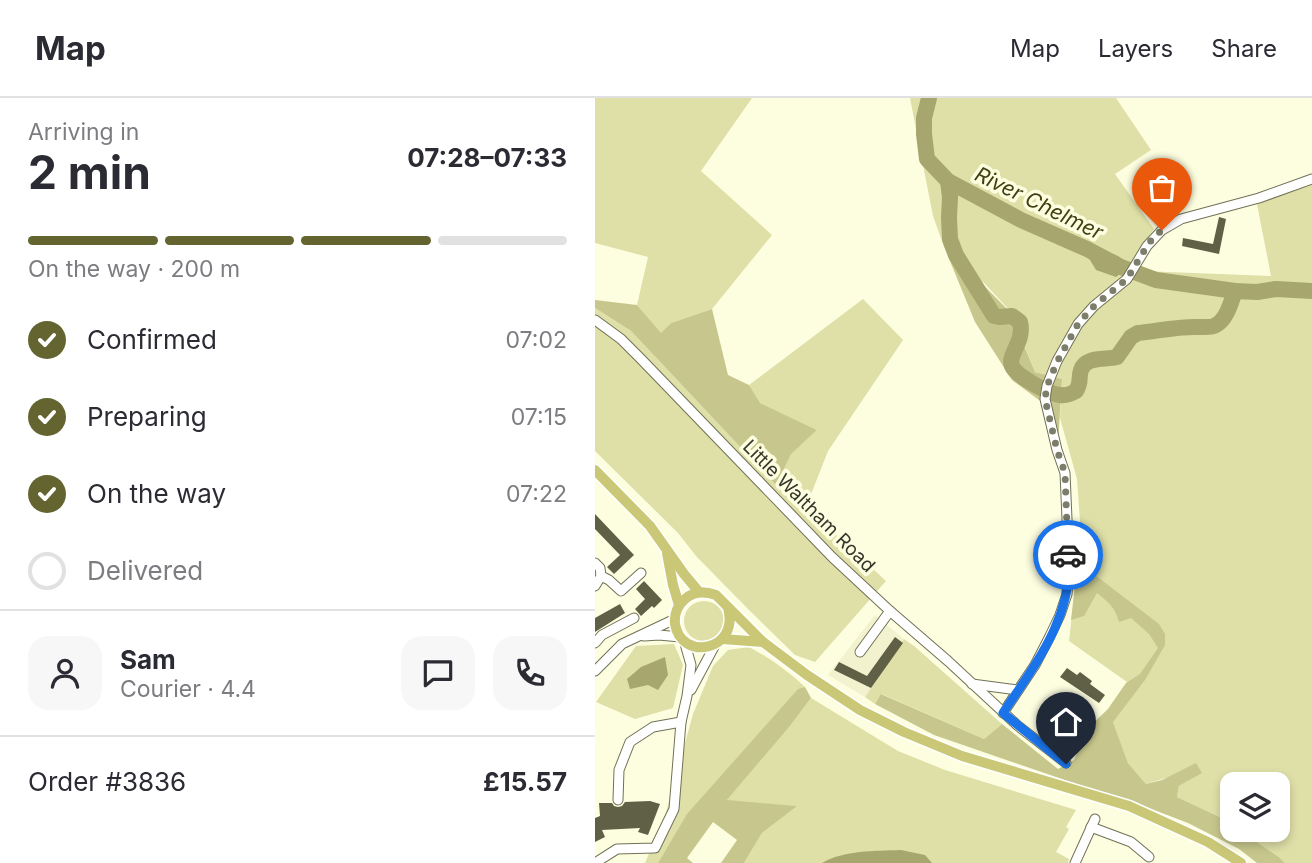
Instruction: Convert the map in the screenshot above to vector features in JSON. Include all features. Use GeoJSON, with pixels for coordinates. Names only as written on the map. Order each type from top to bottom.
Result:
{"type":"FeatureCollection","features":[{"type":"Feature","properties":{"kind":"main road"},"geometry":{"type":"LineString","coordinates":[[595,470],[650,526],[699,592]]}},
{"type":"Feature","properties":{"kind":"main road"},"geometry":{"type":"LineString","coordinates":[[667,551],[679,605]]}},
{"type":"Feature","properties":{"kind":"main road"},"geometry":{"type":"LineString","coordinates":[[763,642],[718,642],[704,648],[693,646],[682,639],[676,628],[675,619],[679,605],[687,596],[708,592],[723,601],[763,642],[835,695],[904,732],[962,755],[1129,806],[1208,842],[1241,863]]}},
{"type":"Feature","properties":{"kind":"main road"},"geometry":{"type":"LineString","coordinates":[[718,642],[730,624],[728,608]]}},
{"type":"Feature","properties":{"kind":"street"},"geometry":{"type":"LineString","coordinates":[[1003,713],[1035,665],[1060,615],[1067,594],[1069,577],[1065,473],[1045,399],[1047,386],[1057,362],[1078,324],[1094,306],[1127,279],[1153,238],[1162,230],[1181,219],[1259,198],[1312,179]]}},
{"type":"Feature","properties":{"kind":"street","name":"Little Waltham Road"},"geometry":{"type":"LineString","coordinates":[[595,320],[641,359],[832,557],[1003,713],[1066,764]]}},
{"type":"Feature","properties":{"kind":"street"},"geometry":{"type":"LineString","coordinates":[[595,564],[600,568],[601,576],[595,586]]}},
{"type":"Feature","properties":{"kind":"street"},"geometry":{"type":"LineString","coordinates":[[601,576],[621,592],[641,573]]}},
{"type":"Feature","properties":{"kind":"street"},"geometry":{"type":"LineString","coordinates":[[860,652],[890,611]]}},
{"type":"Feature","properties":{"kind":"street"},"geometry":{"type":"LineString","coordinates":[[595,643],[602,635],[634,618]]}},
{"type":"Feature","properties":{"kind":"street"},"geometry":{"type":"LineString","coordinates":[[595,671],[621,644],[675,619]]}},
{"type":"Feature","properties":{"kind":"street"},"geometry":{"type":"LineString","coordinates":[[595,863],[617,849],[655,848],[674,809],[681,722],[691,665],[682,639],[659,635],[639,636]]}},
{"type":"Feature","properties":{"kind":"street"},"geometry":{"type":"LineString","coordinates":[[687,696],[718,642]]}},
{"type":"Feature","properties":{"kind":"street"},"geometry":{"type":"LineString","coordinates":[[972,684],[1018,690]]}},
{"type":"Feature","properties":{"kind":"street"},"geometry":{"type":"LineString","coordinates":[[618,800],[619,770],[630,742],[653,727],[681,722]]}},
{"type":"Feature","properties":{"kind":"street"},"geometry":{"type":"LineString","coordinates":[[1075,863],[1093,823],[1131,842],[1149,857]]}},
{"type":"Feature","properties":{"kind":"shaded area"},"geometry":{"type":"Polygon","coordinates":[[[595,98],[752,98],[701,171],[772,235],[712,309],[671,323],[661,334],[637,305],[648,257],[595,243],[595,98]]]}},
{"type":"Feature","properties":{"kind":"shaded area"},"geometry":{"type":"Polygon","coordinates":[[[910,98],[1116,98],[1151,150],[1115,174],[1154,229],[1133,260],[1142,271],[1271,276],[1257,204],[1312,184],[1312,863],[1285,863],[1257,842],[1290,842],[1290,772],[1220,772],[1220,817],[1177,797],[1179,786],[1201,773],[1196,764],[1146,784],[1128,763],[1108,709],[1127,682],[1069,641],[1081,536],[1077,479],[1060,418],[1062,379],[1035,372],[1012,313],[943,244],[933,216],[910,98]]]}},
{"type":"Feature","properties":{"kind":"shaded area"},"geometry":{"type":"Polygon","coordinates":[[[943,244],[1011,313],[1035,372],[1062,379],[1057,461],[1043,403],[1012,380],[975,322],[943,244]]]}},
{"type":"Feature","properties":{"kind":"shaded area"},"geometry":{"type":"Polygon","coordinates":[[[1089,247],[1099,253],[1118,256],[1125,262],[1120,274],[1116,277],[1096,270],[1087,255],[1089,247]]]}},
{"type":"Feature","properties":{"kind":"shaded area"},"geometry":{"type":"Polygon","coordinates":[[[863,299],[903,340],[828,451],[806,507],[886,581],[815,662],[795,655],[595,451],[595,308],[631,331],[775,484],[789,455],[817,430],[759,403],[749,385],[863,299]]]}},
{"type":"Feature","properties":{"kind":"shaded area"},"geometry":{"type":"Polygon","coordinates":[[[595,300],[637,305],[661,333],[671,323],[712,309],[728,375],[749,385],[760,403],[817,430],[791,454],[776,485],[631,331],[595,308],[595,300]]]}},
{"type":"Feature","properties":{"kind":"shaded area"},"geometry":{"type":"Polygon","coordinates":[[[1077,568],[1095,575],[1159,624],[1165,634],[1165,645],[1145,680],[1113,722],[1128,763],[1146,784],[1162,780],[1196,763],[1202,773],[1179,786],[1177,797],[1220,817],[1220,839],[1188,823],[1128,800],[934,735],[875,704],[881,694],[984,739],[1002,724],[1058,769],[1074,760],[1087,729],[1108,709],[1126,683],[1140,674],[1158,648],[1149,634],[1131,618],[1119,622],[1108,602],[1097,593],[1084,616],[1071,620],[1077,568]]]}},
{"type":"Feature","properties":{"kind":"shaded area"},"geometry":{"type":"Polygon","coordinates":[[[704,601],[718,607],[724,621],[718,635],[704,641],[690,635],[684,621],[690,607],[704,601]]]}},
{"type":"Feature","properties":{"kind":"shaded area"},"geometry":{"type":"Polygon","coordinates":[[[875,615],[904,639],[865,697],[828,675],[875,615]]]}},
{"type":"Feature","properties":{"kind":"shaded area"},"geometry":{"type":"Polygon","coordinates":[[[904,639],[1002,724],[984,739],[882,694],[875,704],[865,697],[904,639]]]}},
{"type":"Feature","properties":{"kind":"shaded area"},"geometry":{"type":"Polygon","coordinates":[[[674,644],[683,665],[673,708],[635,719],[596,702],[636,646],[674,644]]]}},
{"type":"Feature","properties":{"kind":"shaded area"},"geometry":{"type":"Polygon","coordinates":[[[749,647],[779,665],[805,687],[798,690],[688,814],[658,863],[645,863],[665,816],[693,714],[713,666],[728,650],[749,647]]]}},
{"type":"Feature","properties":{"kind":"shaded area"},"geometry":{"type":"Polygon","coordinates":[[[665,657],[668,675],[658,690],[648,685],[630,689],[627,679],[641,667],[665,657]]]}},
{"type":"Feature","properties":{"kind":"shaded area"},"geometry":{"type":"Polygon","coordinates":[[[805,687],[811,698],[727,800],[797,806],[762,833],[744,863],[721,863],[737,840],[713,822],[687,858],[693,863],[658,863],[687,814],[798,689],[805,687]]]}},
{"type":"Feature","properties":{"kind":"shaded area"},"geometry":{"type":"Polygon","coordinates":[[[811,698],[898,751],[945,770],[1076,810],[1056,852],[1069,859],[1068,863],[744,863],[762,833],[796,806],[726,801],[811,698]]]}},
{"type":"Feature","properties":{"kind":"shaded area"},"geometry":{"type":"Polygon","coordinates":[[[1225,842],[1257,842],[1285,863],[1257,863],[1225,842]]]}},
{"type":"Feature","properties":{"kind":"shaded area"},"geometry":{"type":"Polygon","coordinates":[[[901,850],[925,855],[932,863],[822,863],[850,853],[901,850]]]}},
{"type":"Feature","properties":{"kind":"building"},"geometry":{"type":"Polygon","coordinates":[[[1163,188],[1170,198],[1152,211],[1145,202],[1163,188]]]}},
{"type":"Feature","properties":{"kind":"building"},"geometry":{"type":"Polygon","coordinates":[[[1219,217],[1226,219],[1219,254],[1182,246],[1183,238],[1213,244],[1219,217]]]}},
{"type":"Feature","properties":{"kind":"building"},"geometry":{"type":"Polygon","coordinates":[[[595,514],[634,555],[614,574],[607,567],[620,555],[595,529],[595,514]]]}},
{"type":"Feature","properties":{"kind":"building"},"geometry":{"type":"Polygon","coordinates":[[[644,581],[662,600],[641,616],[635,609],[645,599],[636,589],[644,581]]]}},
{"type":"Feature","properties":{"kind":"building"},"geometry":{"type":"Polygon","coordinates":[[[620,604],[625,613],[595,632],[595,618],[620,604]]]}},
{"type":"Feature","properties":{"kind":"building"},"geometry":{"type":"Polygon","coordinates":[[[895,637],[903,643],[871,688],[834,670],[839,662],[867,676],[895,637]]]}},
{"type":"Feature","properties":{"kind":"building"},"geometry":{"type":"Polygon","coordinates":[[[1067,668],[1077,675],[1080,672],[1105,695],[1099,703],[1060,677],[1067,668]]]}},
{"type":"Feature","properties":{"kind":"building"},"geometry":{"type":"Polygon","coordinates":[[[650,801],[660,804],[648,835],[638,832],[640,828],[602,830],[605,837],[595,842],[595,818],[600,816],[599,803],[612,803],[618,807],[625,802],[650,801]]]}},
{"type":"Feature","properties":{"kind":"waterway","name":"River Chelmer"},"geometry":{"type":"LineString","coordinates":[[929,98],[924,118],[927,159],[948,181],[1021,220],[1121,267],[1156,280],[1235,291],[1312,291]]}},
{"type":"Feature","properties":{"kind":"waterway","name":"River Chelmer"},"geometry":{"type":"LineString","coordinates":[[948,181],[950,239],[956,255],[994,316],[1012,316],[1020,322],[1020,336],[1012,357],[1012,366],[1026,379],[1055,394],[1064,395],[1076,391],[1081,370],[1087,362],[1117,357],[1131,337],[1138,333],[1216,325],[1226,315],[1235,291]]}},
{"type":"Feature","properties":{"kind":"way so far"},"geometry":{"type":"LineString","coordinates":[[1068,555],[1065,473],[1045,399],[1047,386],[1078,324],[1094,306],[1127,279],[1147,246],[1162,230]]}},
{"type":"Feature","properties":{"kind":"route"},"geometry":{"type":"LineString","coordinates":[[1066,764],[1003,713],[1035,665],[1060,615],[1067,594],[1068,555]]}}]}
